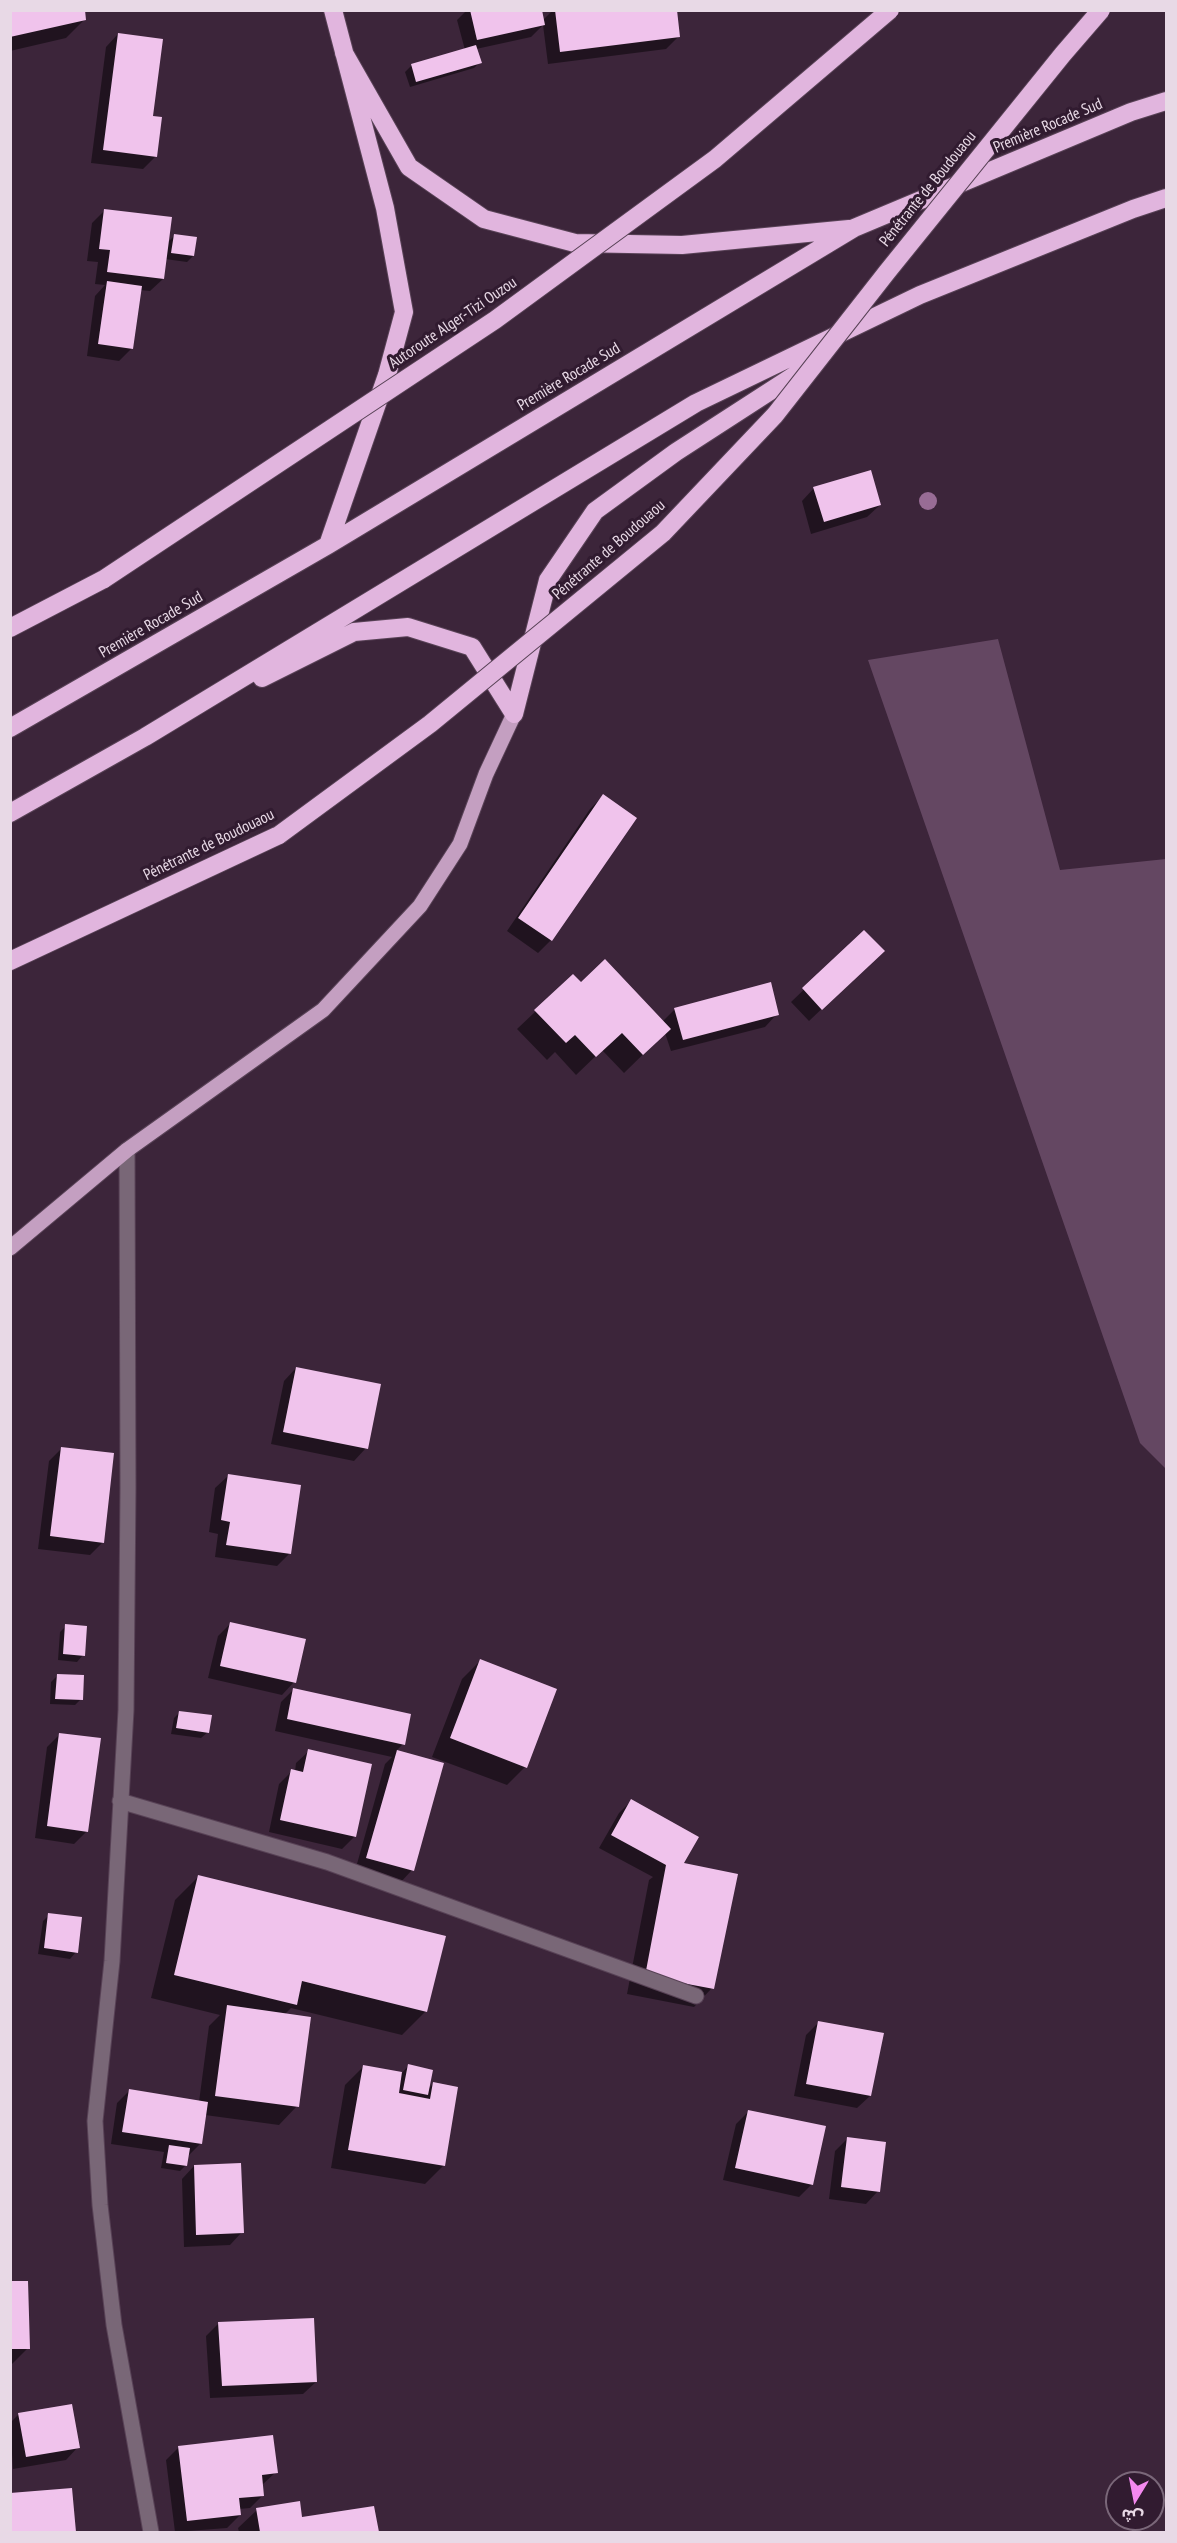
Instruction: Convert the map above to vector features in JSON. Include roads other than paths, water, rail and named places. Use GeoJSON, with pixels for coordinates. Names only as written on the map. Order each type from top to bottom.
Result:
{"type":"FeatureCollection","features":[{"type":"Feature","properties":{"kind":"highway"},"geometry":{"type":"LineString","coordinates":[[328,544],[387,375],[404,312],[385,208],[333,10]]}},
{"type":"Feature","properties":{"kind":"highway","name":"Autoroute Alger-Tizi Ouzou"},"geometry":{"type":"LineString","coordinates":[[10,628],[104,579],[495,320],[715,159],[890,10]]}},
{"type":"Feature","properties":{"kind":"highway","name":"Pénétrante de Boudouaou"},"geometry":{"type":"LineString","coordinates":[[10,962],[279,835],[430,724],[663,532],[775,415],[886,272],[1101,10]]}},
{"type":"Feature","properties":{"kind":"highway"},"geometry":{"type":"LineString","coordinates":[[344,53],[409,168],[484,219],[575,243],[682,245],[854,228]]}},
{"type":"Feature","properties":{"kind":"highway","name":"Première Rocade Sud"},"geometry":{"type":"LineString","coordinates":[[10,728],[328,544],[854,228],[1131,112],[1167,100]]}},
{"type":"Feature","properties":{"kind":"highway"},"geometry":{"type":"LineString","coordinates":[[10,813],[145,737],[696,403],[920,295],[1132,209],[1167,198]]}},
{"type":"Feature","properties":{"kind":"highway"},"geometry":{"type":"LineString","coordinates":[[514,714],[548,580],[595,511],[676,452],[920,295]]}},
{"type":"Feature","properties":{"kind":"highway"},"geometry":{"type":"LineString","coordinates":[[145,737],[354,632],[408,627],[472,647],[514,714]]}},
{"type":"Feature","properties":{"kind":"main road"},"geometry":{"type":"LineString","coordinates":[[10,1248],[127,1150],[323,1010],[420,906],[460,844],[486,774],[514,714]]}},
{"type":"Feature","properties":{"kind":"street"},"geometry":{"type":"LineString","coordinates":[[127,1150],[126,1710],[112,1961],[95,2121],[100,2205],[114,2325],[151,2532]]}},
{"type":"Feature","properties":{"kind":"street"},"geometry":{"type":"LineString","coordinates":[[120,1801],[327,1862],[696,1996]]}}]}
